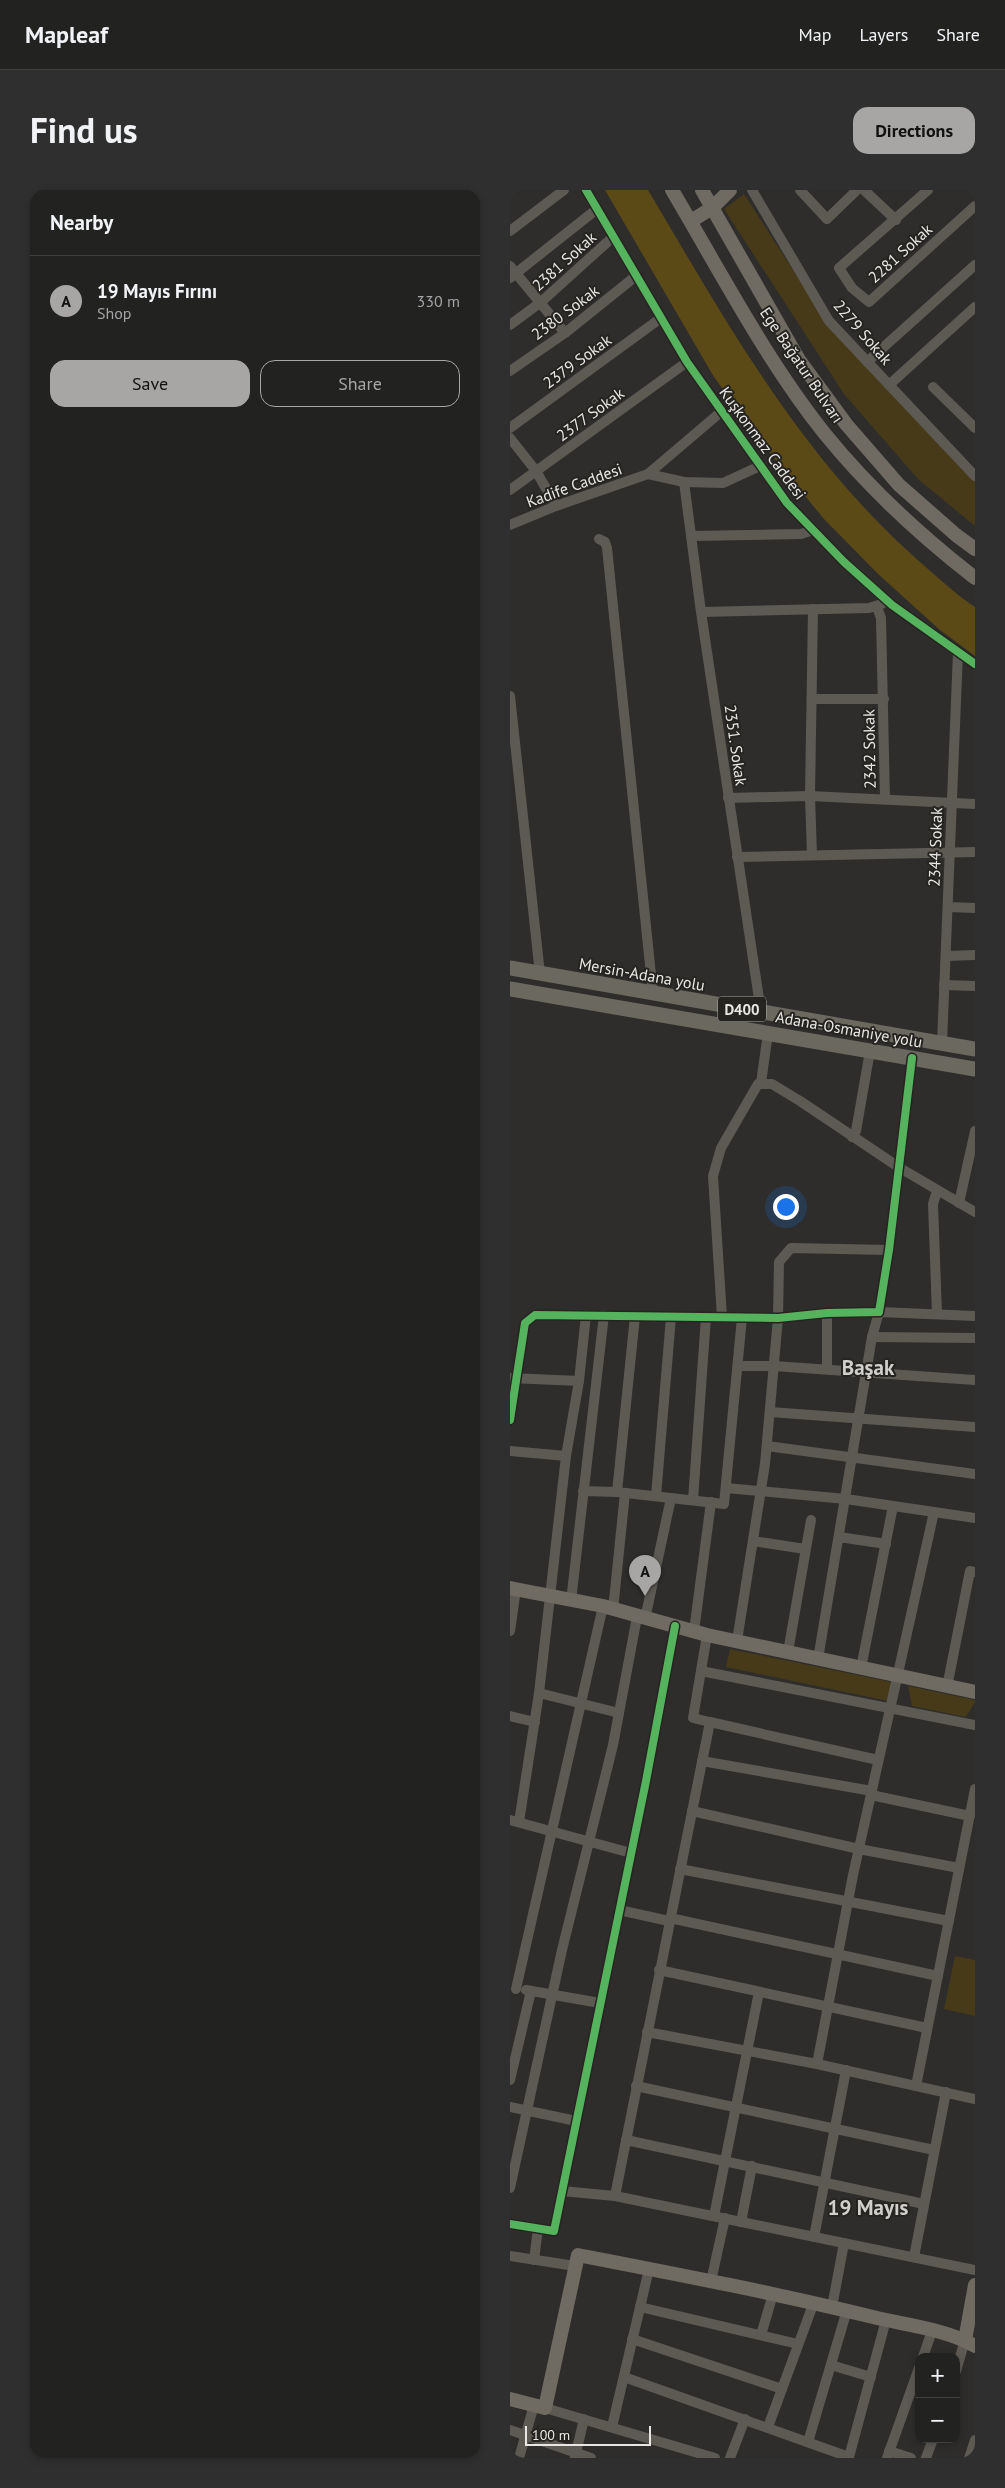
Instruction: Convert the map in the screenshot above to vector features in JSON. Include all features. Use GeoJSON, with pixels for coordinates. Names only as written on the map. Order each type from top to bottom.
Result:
{"type":"FeatureCollection","features":[{"type":"Feature","properties":{"kind":"highway","name":"Mersin-Adana yolu"},"geometry":{"type":"LineString","coordinates":[[510,968],[975,1049]]}},
{"type":"Feature","properties":{"kind":"highway","name":"Adana-Osmaniye yolu"},"geometry":{"type":"LineString","coordinates":[[510,989],[975,1069]]}},
{"type":"Feature","properties":{"kind":"main road","name":"Ege Bağatur Bulvarı"},"geometry":{"type":"LineString","coordinates":[[672,190],[778,368],[825,434],[880,495],[975,578]]}},
{"type":"Feature","properties":{"kind":"main road","name":"Ege Bağatur Bulvarı"},"geometry":{"type":"LineString","coordinates":[[702,190],[799,360],[846,424],[899,485],[956,535],[975,549]]}},
{"type":"Feature","properties":{"kind":"main road"},"geometry":{"type":"LineString","coordinates":[[691,221],[712,208],[730,190]]}},
{"type":"Feature","properties":{"kind":"main road"},"geometry":{"type":"LineString","coordinates":[[513,1589],[608,1608],[700,1633],[975,1692]]}},
{"type":"Feature","properties":{"kind":"main road"},"geometry":{"type":"LineString","coordinates":[[510,2399],[539,2407],[578,2255],[814,2302],[932,2331],[970,2343],[975,2285]]}},
{"type":"Feature","properties":{"kind":"street"},"geometry":{"type":"LineString","coordinates":[[510,231],[564,190]]}},
{"type":"Feature","properties":{"kind":"street","name":"Kuşkonmaz Caddesi"},"geometry":{"type":"LineString","coordinates":[[586,190],[687,362],[787,503],[844,562],[887,600],[975,664]]}},
{"type":"Feature","properties":{"kind":"street","name":"2279 Sokak"},"geometry":{"type":"LineString","coordinates":[[752,190],[829,321],[975,476]]}},
{"type":"Feature","properties":{"kind":"street"},"geometry":{"type":"LineString","coordinates":[[800,190],[827,218],[857,190]]}},
{"type":"Feature","properties":{"kind":"street","name":"2281 Sokak"},"geometry":{"type":"LineString","coordinates":[[864,190],[896,220]]}},
{"type":"Feature","properties":{"kind":"street","name":"2281 Sokak"},"geometry":{"type":"LineString","coordinates":[[928,190],[839,268],[852,288],[869,302],[975,206]]}},
{"type":"Feature","properties":{"kind":"street"},"geometry":{"type":"LineString","coordinates":[[565,333],[541,302],[512,272],[597,209]]}},
{"type":"Feature","properties":{"kind":"street","name":"2381 Sokak"},"geometry":{"type":"LineString","coordinates":[[510,325],[541,302],[613,237]]}},
{"type":"Feature","properties":{"kind":"street"},"geometry":{"type":"LineString","coordinates":[[868,362],[975,266]]}},
{"type":"Feature","properties":{"kind":"street","name":"2380 Sokak"},"geometry":{"type":"LineString","coordinates":[[510,371],[565,333],[636,276]]}},
{"type":"Feature","properties":{"kind":"street"},"geometry":{"type":"LineString","coordinates":[[890,385],[975,307]]}},
{"type":"Feature","properties":{"kind":"street","name":"2379 Sokak"},"geometry":{"type":"LineString","coordinates":[[510,428],[661,318]]}},
{"type":"Feature","properties":{"kind":"street","name":"2377 Sokak"},"geometry":{"type":"LineString","coordinates":[[510,490],[687,362]]}},
{"type":"Feature","properties":{"kind":"street"},"geometry":{"type":"LineString","coordinates":[[933,387],[975,428]]}},
{"type":"Feature","properties":{"kind":"street","name":"Kadife Caddesi"},"geometry":{"type":"LineString","coordinates":[[510,525],[556,506],[648,474],[722,411]]}},
{"type":"Feature","properties":{"kind":"street"},"geometry":{"type":"LineString","coordinates":[[510,438],[536,471],[556,506]]}},
{"type":"Feature","properties":{"kind":"street","name":"Kadife Caddesi"},"geometry":{"type":"LineString","coordinates":[[648,474],[684,482],[723,483],[760,466]]}},
{"type":"Feature","properties":{"kind":"street","name":"2351. Sokak"},"geometry":{"type":"LineString","coordinates":[[684,482],[728,798],[761,1012]]}},
{"type":"Feature","properties":{"kind":"street"},"geometry":{"type":"LineString","coordinates":[[691,536],[801,534],[814,530]]}},
{"type":"Feature","properties":{"kind":"street"},"geometry":{"type":"LineString","coordinates":[[599,539],[605,542],[607,548],[654,994]]}},
{"type":"Feature","properties":{"kind":"street"},"geometry":{"type":"LineString","coordinates":[[701,612],[877,607],[887,600]]}},
{"type":"Feature","properties":{"kind":"street","name":"2342 Sokak"},"geometry":{"type":"LineString","coordinates":[[877,607],[882,618],[885,799]]}},
{"type":"Feature","properties":{"kind":"street"},"geometry":{"type":"LineString","coordinates":[[812,855],[810,796],[813,609]]}},
{"type":"Feature","properties":{"kind":"street","name":"2344 Sokak"},"geometry":{"type":"LineString","coordinates":[[942,1043],[958,652]]}},
{"type":"Feature","properties":{"kind":"street"},"geometry":{"type":"LineString","coordinates":[[510,696],[513,740],[540,974]]}},
{"type":"Feature","properties":{"kind":"street","name":"2342 Sokak"},"geometry":{"type":"LineString","coordinates":[[812,699],[884,699]]}},
{"type":"Feature","properties":{"kind":"street","name":"2342 Sokak"},"geometry":{"type":"LineString","coordinates":[[728,798],[810,796],[975,804]]}},
{"type":"Feature","properties":{"kind":"street"},"geometry":{"type":"LineString","coordinates":[[737,857],[975,852]]}},
{"type":"Feature","properties":{"kind":"street"},"geometry":{"type":"LineString","coordinates":[[948,907],[975,908]]}},
{"type":"Feature","properties":{"kind":"street"},"geometry":{"type":"LineString","coordinates":[[946,956],[975,955]]}},
{"type":"Feature","properties":{"kind":"street"},"geometry":{"type":"LineString","coordinates":[[944,985],[975,986]]}},
{"type":"Feature","properties":{"kind":"street"},"geometry":{"type":"LineString","coordinates":[[722,1317],[713,1176],[721,1148],[755,1088],[761,1083],[768,1033]]}},
{"type":"Feature","properties":{"kind":"street"},"geometry":{"type":"LineString","coordinates":[[852,1137],[856,1131],[859,1118],[870,1051]]}},
{"type":"Feature","properties":{"kind":"street"},"geometry":{"type":"LineString","coordinates":[[818,1658],[854,1457],[872,1336],[879,1312],[889,1250],[900,1168],[904,1112],[912,1058]]}},
{"type":"Feature","properties":{"kind":"street"},"geometry":{"type":"LineString","coordinates":[[761,1083],[772,1084],[900,1168],[975,1212]]}},
{"type":"Feature","properties":{"kind":"street"},"geometry":{"type":"LineString","coordinates":[[960,1204],[975,1131]]}},
{"type":"Feature","properties":{"kind":"street"},"geometry":{"type":"LineString","coordinates":[[937,1190],[933,1204],[937,1314]]}},
{"type":"Feature","properties":{"kind":"street"},"geometry":{"type":"LineString","coordinates":[[737,1641],[767,1446],[778,1318],[779,1262],[791,1248],[889,1250]]}},
{"type":"Feature","properties":{"kind":"street"},"geometry":{"type":"LineString","coordinates":[[510,1420],[513,1378],[525,1323],[539,1314],[778,1318],[827,1313],[879,1312],[975,1316]]}},
{"type":"Feature","properties":{"kind":"street"},"geometry":{"type":"LineString","coordinates":[[827,1313],[827,1369]]}},
{"type":"Feature","properties":{"kind":"street"},"geometry":{"type":"LineString","coordinates":[[586,1315],[579,1381],[566,1456],[539,1694],[515,1821],[631,1853]]}},
{"type":"Feature","properties":{"kind":"street"},"geometry":{"type":"LineString","coordinates":[[571,1601],[604,1315]]}},
{"type":"Feature","properties":{"kind":"street"},"geometry":{"type":"LineString","coordinates":[[600,2003],[513,1988],[581,1703],[608,1608],[621,1492],[635,1316]]}},
{"type":"Feature","properties":{"kind":"street"},"geometry":{"type":"LineString","coordinates":[[656,1496],[671,1317]]}},
{"type":"Feature","properties":{"kind":"street"},"geometry":{"type":"LineString","coordinates":[[693,1500],[706,1317]]}},
{"type":"Feature","properties":{"kind":"street"},"geometry":{"type":"LineString","coordinates":[[583,1492],[621,1492],[724,1504],[739,1366],[742,1318]]}},
{"type":"Feature","properties":{"kind":"street"},"geometry":{"type":"LineString","coordinates":[[872,1336],[975,1338]]}},
{"type":"Feature","properties":{"kind":"street"},"geometry":{"type":"LineString","coordinates":[[739,1366],[827,1369],[975,1380]]}},
{"type":"Feature","properties":{"kind":"street"},"geometry":{"type":"LineString","coordinates":[[513,1378],[579,1381]]}},
{"type":"Feature","properties":{"kind":"street"},"geometry":{"type":"LineString","coordinates":[[770,1412],[975,1427]]}},
{"type":"Feature","properties":{"kind":"street"},"geometry":{"type":"LineString","coordinates":[[767,1446],[975,1474]]}},
{"type":"Feature","properties":{"kind":"street"},"geometry":{"type":"LineString","coordinates":[[510,1451],[566,1456]]}},
{"type":"Feature","properties":{"kind":"street"},"geometry":{"type":"LineString","coordinates":[[726,1488],[846,1499],[975,1518]]}},
{"type":"Feature","properties":{"kind":"street"},"geometry":{"type":"LineString","coordinates":[[510,2188],[588,1841],[671,1498]]}},
{"type":"Feature","properties":{"kind":"street"},"geometry":{"type":"LineString","coordinates":[[711,1502],[700,1633],[701,1671],[693,1718],[878,1760]]}},
{"type":"Feature","properties":{"kind":"street"},"geometry":{"type":"LineString","coordinates":[[861,1668],[893,1506]]}},
{"type":"Feature","properties":{"kind":"street"},"geometry":{"type":"LineString","coordinates":[[816,2064],[858,1849],[899,1676],[934,1512]]}},
{"type":"Feature","properties":{"kind":"street"},"geometry":{"type":"LineString","coordinates":[[788,1652],[810,1520]]}},
{"type":"Feature","properties":{"kind":"street"},"geometry":{"type":"LineString","coordinates":[[840,1538],[886,1544]]}},
{"type":"Feature","properties":{"kind":"street"},"geometry":{"type":"LineString","coordinates":[[753,1541],[805,1549]]}},
{"type":"Feature","properties":{"kind":"street"},"geometry":{"type":"LineString","coordinates":[[947,1687],[970,1571],[975,1572]]}},
{"type":"Feature","properties":{"kind":"street"},"geometry":{"type":"LineString","coordinates":[[510,1631],[513,1589]]}},
{"type":"Feature","properties":{"kind":"street"},"geometry":{"type":"LineString","coordinates":[[510,2224],[554,2231],[620,1910],[675,1626]]}},
{"type":"Feature","properties":{"kind":"street"},"geometry":{"type":"LineString","coordinates":[[701,1671],[975,1725]]}},
{"type":"Feature","properties":{"kind":"street"},"geometry":{"type":"LineString","coordinates":[[539,1694],[619,1713]]}},
{"type":"Feature","properties":{"kind":"street"},"geometry":{"type":"LineString","coordinates":[[510,1716],[535,1722]]}},
{"type":"Feature","properties":{"kind":"street"},"geometry":{"type":"LineString","coordinates":[[615,2196],[710,1722]]}},
{"type":"Feature","properties":{"kind":"street"},"geometry":{"type":"LineString","coordinates":[[702,1761],[871,1793],[970,1816]]}},
{"type":"Feature","properties":{"kind":"street"},"geometry":{"type":"LineString","coordinates":[[916,2086],[975,1790]]}},
{"type":"Feature","properties":{"kind":"street"},"geometry":{"type":"LineString","coordinates":[[692,1810],[858,1849],[959,1868]]}},
{"type":"Feature","properties":{"kind":"street"},"geometry":{"type":"LineString","coordinates":[[964,1846],[975,1848]]}},
{"type":"Feature","properties":{"kind":"street"},"geometry":{"type":"LineString","coordinates":[[680,1869],[949,1921]]}},
{"type":"Feature","properties":{"kind":"street"},"geometry":{"type":"LineString","coordinates":[[620,1910],[938,1976]]}},
{"type":"Feature","properties":{"kind":"street"},"geometry":{"type":"LineString","coordinates":[[659,1970],[927,2028]]}},
{"type":"Feature","properties":{"kind":"street"},"geometry":{"type":"LineString","coordinates":[[510,2080],[531,1991]]}},
{"type":"Feature","properties":{"kind":"street"},"geometry":{"type":"LineString","coordinates":[[714,2216],[759,1992]]}},
{"type":"Feature","properties":{"kind":"street"},"geometry":{"type":"LineString","coordinates":[[647,2032],[846,2070],[975,2099]]}},
{"type":"Feature","properties":{"kind":"street"},"geometry":{"type":"LineString","coordinates":[[814,2237],[846,2070]]}},
{"type":"Feature","properties":{"kind":"street"},"geometry":{"type":"LineString","coordinates":[[636,2086],[934,2150]]}},
{"type":"Feature","properties":{"kind":"street"},"geometry":{"type":"LineString","coordinates":[[914,2257],[946,2092]]}},
{"type":"Feature","properties":{"kind":"street"},"geometry":{"type":"LineString","coordinates":[[510,2107],[576,2121]]}},
{"type":"Feature","properties":{"kind":"street"},"geometry":{"type":"LineString","coordinates":[[626,2140],[924,2204]]}},
{"type":"Feature","properties":{"kind":"street"},"geometry":{"type":"LineString","coordinates":[[741,2222],[752,2166]]}},
{"type":"Feature","properties":{"kind":"street"},"geometry":{"type":"LineString","coordinates":[[562,2191],[615,2196],[975,2270]]}},
{"type":"Feature","properties":{"kind":"street"},"geometry":{"type":"LineString","coordinates":[[711,2281],[725,2218]]}},
{"type":"Feature","properties":{"kind":"street"},"geometry":{"type":"LineString","coordinates":[[534,2260],[538,2228]]}},
{"type":"Feature","properties":{"kind":"street"},"geometry":{"type":"LineString","coordinates":[[832,2307],[844,2243]]}},
{"type":"Feature","properties":{"kind":"street"},"geometry":{"type":"LineString","coordinates":[[510,2256],[576,2266]]}},
{"type":"Feature","properties":{"kind":"street"},"geometry":{"type":"LineString","coordinates":[[612,2428],[648,2269]]}},
{"type":"Feature","properties":{"kind":"street"},"geometry":{"type":"LineString","coordinates":[[760,2335],[773,2294]]}},
{"type":"Feature","properties":{"kind":"street"},"geometry":{"type":"LineString","coordinates":[[768,2427],[814,2302]]}},
{"type":"Feature","properties":{"kind":"street"},"geometry":{"type":"LineString","coordinates":[[640,2307],[798,2344]]}},
{"type":"Feature","properties":{"kind":"street"},"geometry":{"type":"LineString","coordinates":[[808,2442],[846,2310]]}},
{"type":"Feature","properties":{"kind":"street"},"geometry":{"type":"LineString","coordinates":[[624,2377],[850,2457],[886,2320]]}},
{"type":"Feature","properties":{"kind":"street"},"geometry":{"type":"LineString","coordinates":[[924,2353],[932,2331]]}},
{"type":"Feature","properties":{"kind":"street"},"geometry":{"type":"LineString","coordinates":[[632,2339],[782,2389]]}},
{"type":"Feature","properties":{"kind":"street"},"geometry":{"type":"LineString","coordinates":[[960,2363],[970,2343]]}},
{"type":"Feature","properties":{"kind":"street"},"geometry":{"type":"LineString","coordinates":[[831,2365],[871,2377]]}},
{"type":"Feature","properties":{"kind":"street"},"geometry":{"type":"LineString","coordinates":[[911,2458],[888,2455],[915,2379]]}},
{"type":"Feature","properties":{"kind":"street"},"geometry":{"type":"LineString","coordinates":[[519,2458],[525,2435],[539,2407],[715,2458]]}},
{"type":"Feature","properties":{"kind":"street"},"geometry":{"type":"LineString","coordinates":[[575,2455],[584,2419]]}},
{"type":"Feature","properties":{"kind":"street"},"geometry":{"type":"LineString","coordinates":[[730,2458],[745,2419]]}},
{"type":"Feature","properties":{"kind":"street"},"geometry":{"type":"LineString","coordinates":[[510,2430],[575,2455],[591,2458]]}},
{"type":"Feature","properties":{"kind":"street"},"geometry":{"type":"LineString","coordinates":[[969,2458],[975,2440]]}},
{"type":"Feature","properties":{"kind":"street"},"geometry":{"type":"LineString","coordinates":[[926,2458],[932,2443]]}},
{"type":"Feature","properties":{"kind":"shaded area"},"geometry":{"type":"Polygon","coordinates":[[[605,190],[648,190],[740,342],[772,392],[807,439],[844,485],[884,528],[945,584],[975,607],[975,656],[940,630],[877,573],[824,519],[770,453],[714,377],[605,190]]]}},
{"type":"Feature","properties":{"kind":"shaded area"},"geometry":{"type":"Polygon","coordinates":[[[744,194],[831,329],[975,479],[975,526],[918,479],[844,394],[724,209],[744,194]]]}},
{"type":"Feature","properties":{"kind":"shaded area"},"geometry":{"type":"Polygon","coordinates":[[[730,1649],[891,1682],[888,1701],[726,1667],[730,1649]]]}},
{"type":"Feature","properties":{"kind":"shaded area"},"geometry":{"type":"Polygon","coordinates":[[[908,1686],[975,1700],[975,1702],[966,1717],[912,1706],[908,1686]]]}},
{"type":"Feature","properties":{"kind":"shaded area"},"geometry":{"type":"Polygon","coordinates":[[[955,1956],[975,1960],[975,2016],[944,2009],[955,1956]]]}},
{"type":"Feature","properties":{"kind":"cycle path"},"geometry":{"type":"LineString","coordinates":[[586,190],[687,362],[787,503],[844,562],[892,605],[975,664]]}},
{"type":"Feature","properties":{"kind":"cycle path"},"geometry":{"type":"LineString","coordinates":[[510,1420],[525,1323],[535,1315],[778,1318],[827,1313],[879,1312],[889,1250],[912,1058]]}},
{"type":"Feature","properties":{"kind":"cycle path"},"geometry":{"type":"LineString","coordinates":[[510,2224],[554,2231],[646,1781],[675,1626]]}},
{"type":"Feature","properties":{"kind":"place","name":"19 Mayıs Fırını"},"geometry":{"type":"Point","coordinates":[645,1596]}},
{"type":"Feature","properties":{"kind":"district","name":"Başak"},"geometry":{"type":"Point","coordinates":[868,1367]}},
{"type":"Feature","properties":{"kind":"district","name":"19 Mayıs"},"geometry":{"type":"Point","coordinates":[868,2207]}}]}
